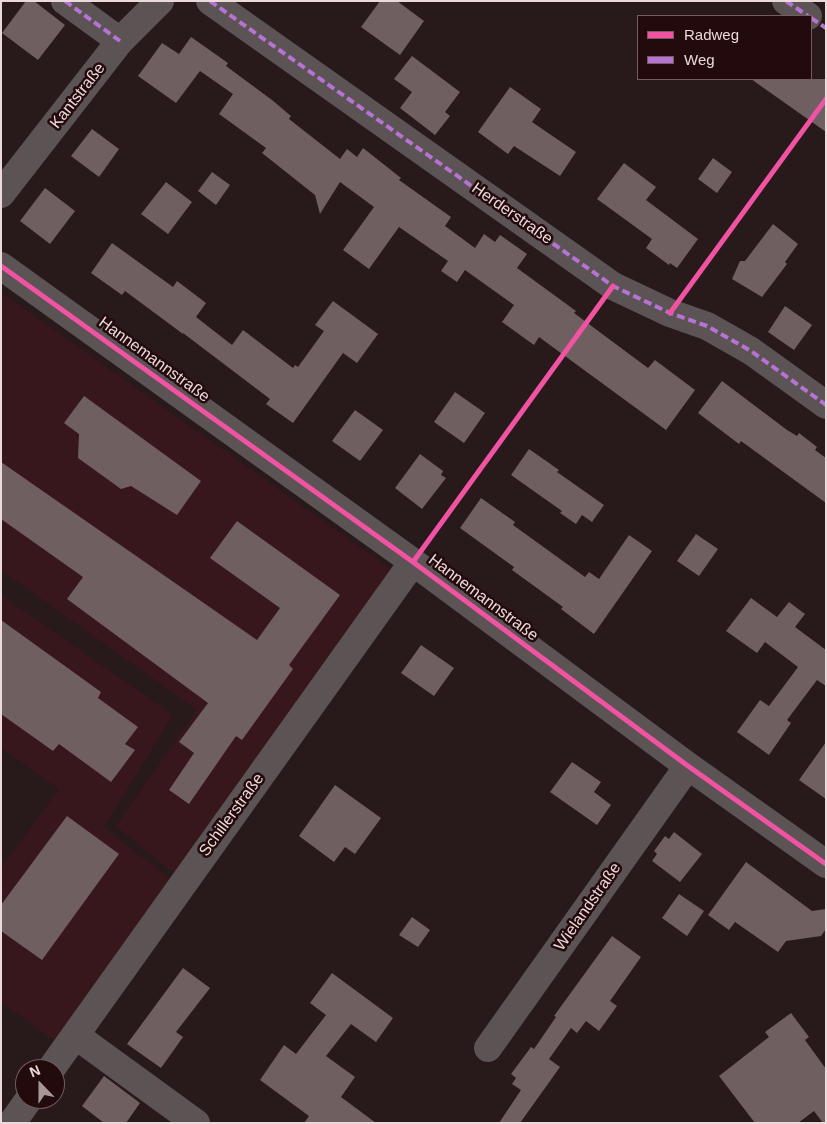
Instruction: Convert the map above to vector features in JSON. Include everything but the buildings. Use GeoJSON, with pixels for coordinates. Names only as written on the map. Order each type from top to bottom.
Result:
{"type":"FeatureCollection","features":[{"type":"Feature","properties":{"kind":"street"},"geometry":{"type":"LineString","coordinates":[[65,1],[120,41]]}},
{"type":"Feature","properties":{"kind":"street","name":"Kantstraße"},"geometry":{"type":"LineString","coordinates":[[1,194],[120,41],[160,1]]}},
{"type":"Feature","properties":{"kind":"street","name":"Herderstraße"},"geometry":{"type":"LineString","coordinates":[[210,1],[614,286],[670,314],[707,326],[751,351],[826,405]]}},
{"type":"Feature","properties":{"kind":"street"},"geometry":{"type":"LineString","coordinates":[[786,1],[806,15]]}},
{"type":"Feature","properties":{"kind":"street"},"geometry":{"type":"LineString","coordinates":[[812,19],[826,28]]}},
{"type":"Feature","properties":{"kind":"street","name":"Hannemannstraße"},"geometry":{"type":"LineString","coordinates":[[1,266],[414,562],[688,766],[826,864]]}},
{"type":"Feature","properties":{"kind":"street","name":"Schillerstraße"},"geometry":{"type":"LineString","coordinates":[[58,1059],[414,562]]}},
{"type":"Feature","properties":{"kind":"street","name":"Wielandstraße"},"geometry":{"type":"LineString","coordinates":[[488,1048],[688,766]]}},
{"type":"Feature","properties":{"kind":"street"},"geometry":{"type":"LineString","coordinates":[[75,1035],[196,1123]]}},
{"type":"Feature","properties":{"kind":"street"},"geometry":{"type":"LineString","coordinates":[[12,1123],[22,1109]]}},
{"type":"Feature","properties":{"kind":"shaded area"},"geometry":{"type":"Polygon","coordinates":[[[1,292],[395,572],[176,875],[116,826],[197,710],[1,570],[1,292]]]}},
{"type":"Feature","properties":{"kind":"shaded area"},"geometry":{"type":"Polygon","coordinates":[[[1,595],[173,715],[104,827],[172,881],[58,1043],[1,1002],[1,868],[59,789],[1,748],[1,595]]]}},
{"type":"Feature","properties":{"kind":"marked path"},"geometry":{"type":"LineString","coordinates":[[65,1],[120,41]]}},
{"type":"Feature","properties":{"kind":"marked path"},"geometry":{"type":"LineString","coordinates":[[210,1],[613,286],[670,313],[707,326],[751,351],[826,405]]}},
{"type":"Feature","properties":{"kind":"marked path"},"geometry":{"type":"LineString","coordinates":[[786,1],[807,15]]}},
{"type":"Feature","properties":{"kind":"marked path"},"geometry":{"type":"LineString","coordinates":[[812,19],[826,28]]}},
{"type":"Feature","properties":{"kind":"cycle path"},"geometry":{"type":"LineString","coordinates":[[670,313],[826,99]]}},
{"type":"Feature","properties":{"kind":"cycle path"},"geometry":{"type":"LineString","coordinates":[[1,266],[413,562],[688,766],[826,864]]}},
{"type":"Feature","properties":{"kind":"cycle path"},"geometry":{"type":"LineString","coordinates":[[413,562],[613,286]]}}]}
